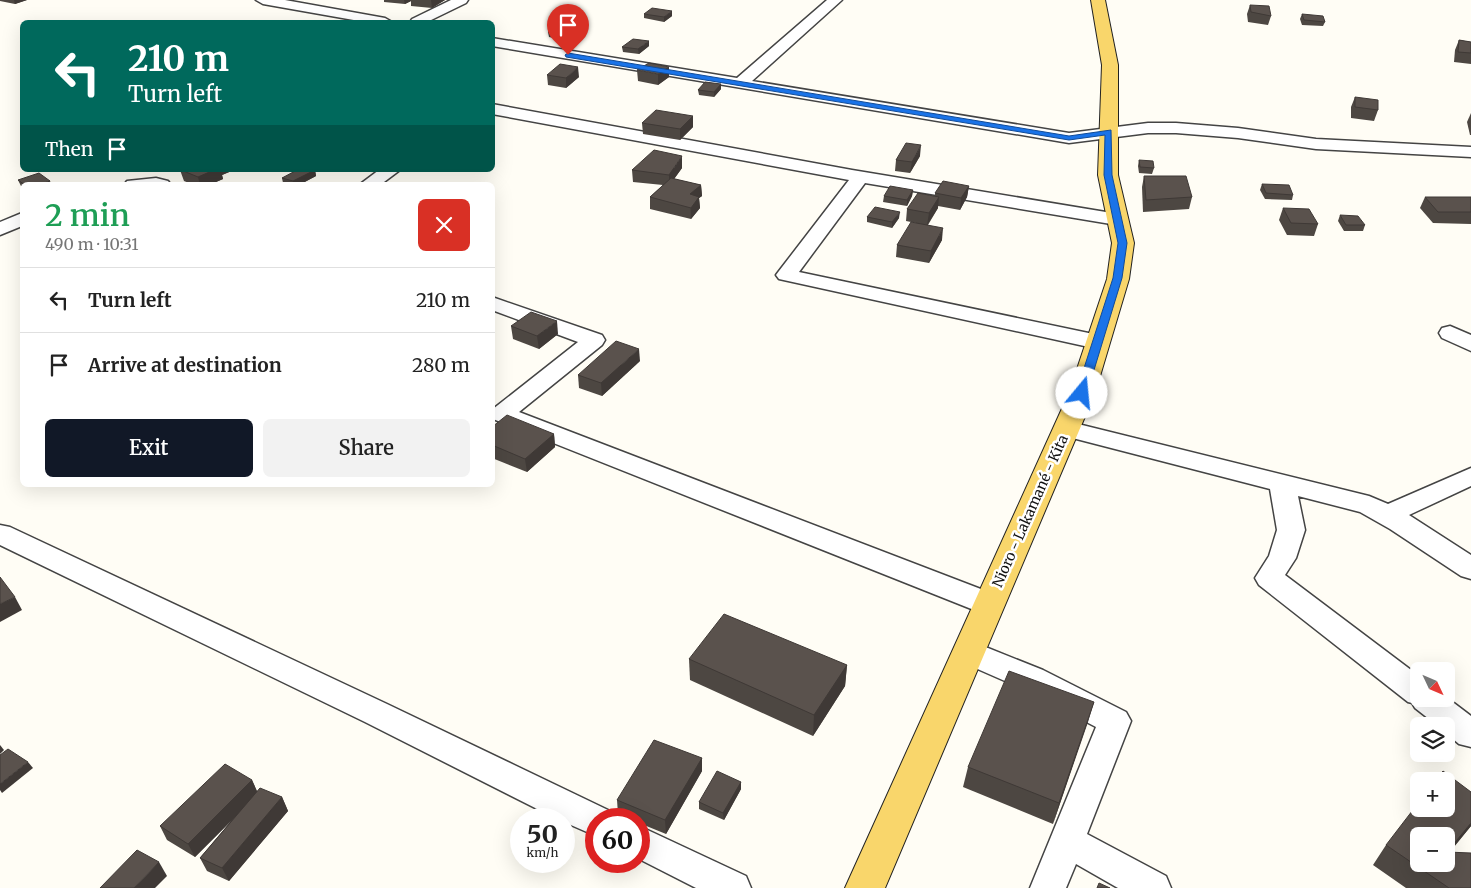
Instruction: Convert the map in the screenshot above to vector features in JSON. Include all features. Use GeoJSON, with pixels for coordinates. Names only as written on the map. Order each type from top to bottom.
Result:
{"type":"FeatureCollection","features":[{"type":"Feature","properties":{"kind":"main road","name":"Nioro - Lakamané - Kita"},"geometry":{"type":"LineString","coordinates":[[865,888],[1082,393],[1118,278],[1122,243],[1108,175],[1110,65],[1098,0]]}},
{"type":"Feature","properties":{"kind":"street"},"geometry":{"type":"LineString","coordinates":[[263,0],[374,20]]}},
{"type":"Feature","properties":{"kind":"street"},"geometry":{"type":"LineString","coordinates":[[421,20],[460,0]]}},
{"type":"Feature","properties":{"kind":"street"},"geometry":{"type":"LineString","coordinates":[[740,84],[834,0]]}},
{"type":"Feature","properties":{"kind":"street"},"geometry":{"type":"LineString","coordinates":[[495,43],[1069,138],[1148,128],[1176,128],[1238,133],[1316,144],[1471,152]]}},
{"type":"Feature","properties":{"kind":"street"},"geometry":{"type":"LineString","coordinates":[[495,110],[862,176],[1117,219]]}},
{"type":"Feature","properties":{"kind":"street"},"geometry":{"type":"LineString","coordinates":[[372,182],[387,172]]}},
{"type":"Feature","properties":{"kind":"street"},"geometry":{"type":"LineString","coordinates":[[862,176],[786,275],[1098,342]]}},
{"type":"Feature","properties":{"kind":"street"},"geometry":{"type":"LineString","coordinates":[[0,229],[20,220]]}},
{"type":"Feature","properties":{"kind":"street"},"geometry":{"type":"LineString","coordinates":[[495,304],[594,340],[502,414],[989,604]]}},
{"type":"Feature","properties":{"kind":"street"},"geometry":{"type":"LineString","coordinates":[[1471,328],[1450,333],[1471,344]]}},
{"type":"Feature","properties":{"kind":"street"},"geometry":{"type":"LineString","coordinates":[[1066,429],[1369,505],[1388,515],[1471,569]]}},
{"type":"Feature","properties":{"kind":"street"},"geometry":{"type":"LineString","coordinates":[[1388,515],[1471,476]]}},
{"type":"Feature","properties":{"kind":"street"},"geometry":{"type":"LineString","coordinates":[[1282,483],[1291,530],[1282,558],[1269,578],[1410,686]]}},
{"type":"Feature","properties":{"kind":"street"},"geometry":{"type":"LineString","coordinates":[[0,534],[585,816]]}},
{"type":"Feature","properties":{"kind":"street"},"geometry":{"type":"LineString","coordinates":[[968,652],[1032,679],[1115,722],[1048,888]]}},
{"type":"Feature","properties":{"kind":"street"},"geometry":{"type":"LineString","coordinates":[[1438,708],[1471,734]]}},
{"type":"Feature","properties":{"kind":"street"},"geometry":{"type":"LineString","coordinates":[[1066,841],[1153,888]]}},
{"type":"Feature","properties":{"kind":"street"},"geometry":{"type":"LineString","coordinates":[[650,847],[733,888]]}},
{"type":"Feature","properties":{"kind":"building"},"geometry":{"type":"Polygon","coordinates":[[[1250,5],[1269,6],[1271,16],[1251,12],[1250,5]]]}},
{"type":"Feature","properties":{"kind":"building"},"geometry":{"type":"Polygon","coordinates":[[[652,8],[672,11],[664,17],[644,14],[652,8]]]}},
{"type":"Feature","properties":{"kind":"building"},"geometry":{"type":"Polygon","coordinates":[[[1302,14],[1323,16],[1325,22],[1304,20],[1302,14]]]}},
{"type":"Feature","properties":{"kind":"building"},"geometry":{"type":"Polygon","coordinates":[[[559,26],[577,30],[567,36],[548,32],[559,26]]]}},
{"type":"Feature","properties":{"kind":"building"},"geometry":{"type":"Polygon","coordinates":[[[633,39],[649,41],[638,49],[622,47],[633,39]]]}},
{"type":"Feature","properties":{"kind":"building"},"geometry":{"type":"Polygon","coordinates":[[[1459,40],[1471,42],[1471,53],[1458,52],[1459,40]]]}},
{"type":"Feature","properties":{"kind":"building"},"geometry":{"type":"Polygon","coordinates":[[[649,63],[669,67],[658,74],[637,70],[649,63]]]}},
{"type":"Feature","properties":{"kind":"building"},"geometry":{"type":"Polygon","coordinates":[[[560,64],[578,67],[566,78],[547,75],[560,64]]]}},
{"type":"Feature","properties":{"kind":"building"},"geometry":{"type":"Polygon","coordinates":[[[705,82],[721,84],[714,92],[698,90],[705,82]]]}},
{"type":"Feature","properties":{"kind":"building"},"geometry":{"type":"Polygon","coordinates":[[[1355,97],[1378,100],[1378,110],[1355,107],[1355,97]]]}},
{"type":"Feature","properties":{"kind":"building"},"geometry":{"type":"Polygon","coordinates":[[[656,110],[693,116],[680,129],[642,123],[656,110]]]}},
{"type":"Feature","properties":{"kind":"building"},"geometry":{"type":"Polygon","coordinates":[[[906,143],[921,145],[912,162],[896,160],[906,143]]]}},
{"type":"Feature","properties":{"kind":"building"},"geometry":{"type":"Polygon","coordinates":[[[654,150],[682,156],[669,175],[632,170],[654,150]]]}},
{"type":"Feature","properties":{"kind":"building"},"geometry":{"type":"Polygon","coordinates":[[[1139,160],[1153,161],[1154,168],[1140,167],[1139,160]]]}},
{"type":"Feature","properties":{"kind":"building"},"geometry":{"type":"Polygon","coordinates":[[[186,172],[209,172],[198,177],[186,172]]]}},
{"type":"Feature","properties":{"kind":"building"},"geometry":{"type":"Polygon","coordinates":[[[293,172],[311,172],[293,181],[282,178],[293,172]]]}},
{"type":"Feature","properties":{"kind":"building"},"geometry":{"type":"Polygon","coordinates":[[[39,173],[50,181],[21,182],[18,180],[39,173]]]}},
{"type":"Feature","properties":{"kind":"building"},"geometry":{"type":"Polygon","coordinates":[[[1144,176],[1186,176],[1192,197],[1146,200],[1144,176]]]}},
{"type":"Feature","properties":{"kind":"building"},"geometry":{"type":"Polygon","coordinates":[[[671,178],[701,185],[690,194],[699,197],[691,208],[650,197],[671,178]]]}},
{"type":"Feature","properties":{"kind":"building"},"geometry":{"type":"Polygon","coordinates":[[[943,181],[969,186],[961,198],[935,193],[943,181]]]}},
{"type":"Feature","properties":{"kind":"building"},"geometry":{"type":"Polygon","coordinates":[[[1262,184],[1289,185],[1293,195],[1266,193],[1262,184]]]}},
{"type":"Feature","properties":{"kind":"building"},"geometry":{"type":"Polygon","coordinates":[[[890,186],[913,190],[907,200],[884,196],[890,186]]]}},
{"type":"Feature","properties":{"kind":"building"},"geometry":{"type":"Polygon","coordinates":[[[918,193],[939,197],[929,213],[907,209],[918,193]]]}},
{"type":"Feature","properties":{"kind":"building"},"geometry":{"type":"Polygon","coordinates":[[[1425,197],[1471,197],[1471,212],[1438,212],[1425,197]]]}},
{"type":"Feature","properties":{"kind":"building"},"geometry":{"type":"Polygon","coordinates":[[[875,207],[900,212],[892,222],[867,217],[875,207]]]}},
{"type":"Feature","properties":{"kind":"building"},"geometry":{"type":"Polygon","coordinates":[[[1283,208],[1309,209],[1318,224],[1291,223],[1283,208]]]}},
{"type":"Feature","properties":{"kind":"building"},"geometry":{"type":"Polygon","coordinates":[[[1340,215],[1358,216],[1365,225],[1346,225],[1340,215]]]}},
{"type":"Feature","properties":{"kind":"building"},"geometry":{"type":"Polygon","coordinates":[[[911,222],[943,228],[931,251],[897,245],[911,222]]]}},
{"type":"Feature","properties":{"kind":"building"},"geometry":{"type":"Polygon","coordinates":[[[531,312],[557,321],[537,336],[511,326],[531,312]]]}},
{"type":"Feature","properties":{"kind":"building"},"geometry":{"type":"Polygon","coordinates":[[[616,341],[639,349],[601,383],[578,375],[616,341]]]}},
{"type":"Feature","properties":{"kind":"building"},"geometry":{"type":"Polygon","coordinates":[[[507,415],[554,434],[525,459],[495,446],[495,425],[507,415]]]}},
{"type":"Feature","properties":{"kind":"building"},"geometry":{"type":"Polygon","coordinates":[[[0,577],[15,597],[0,604],[0,577]]]}},
{"type":"Feature","properties":{"kind":"building"},"geometry":{"type":"Polygon","coordinates":[[[724,614],[847,665],[814,715],[689,659],[724,614]]]}},
{"type":"Feature","properties":{"kind":"building"},"geometry":{"type":"Polygon","coordinates":[[[1009,671],[1094,702],[1059,803],[968,767],[1009,671]]]}},
{"type":"Feature","properties":{"kind":"building"},"geometry":{"type":"Polygon","coordinates":[[[654,740],[702,758],[665,820],[650,814],[650,808],[636,808],[617,800],[654,740]]]}},
{"type":"Feature","properties":{"kind":"building"},"geometry":{"type":"Polygon","coordinates":[[[8,749],[28,762],[0,784],[0,755],[8,749]]]}},
{"type":"Feature","properties":{"kind":"building"},"geometry":{"type":"Polygon","coordinates":[[[225,764],[252,780],[188,844],[160,826],[225,764]]]}},
{"type":"Feature","properties":{"kind":"building"},"geometry":{"type":"Polygon","coordinates":[[[717,771],[741,782],[723,813],[699,802],[717,771]]]}},
{"type":"Feature","properties":{"kind":"building"},"geometry":{"type":"Polygon","coordinates":[[[1455,780],[1471,792],[1471,823],[1455,842],[1455,827],[1410,827],[1410,861],[1386,845],[1410,814],[1410,817],[1455,817],[1455,780]]]}},
{"type":"Feature","properties":{"kind":"building"},"geometry":{"type":"Polygon","coordinates":[[[260,788],[282,797],[222,868],[200,858],[260,788]]]}},
{"type":"Feature","properties":{"kind":"building"},"geometry":{"type":"Polygon","coordinates":[[[137,850],[159,862],[134,888],[100,888],[137,850]]]}},
{"type":"Feature","properties":{"kind":"building"},"geometry":{"type":"Polygon","coordinates":[[[1455,852],[1471,853],[1471,888],[1449,888],[1426,872],[1455,872],[1455,852]]]}},
{"type":"Feature","properties":{"kind":"building"},"geometry":{"type":"Polygon","coordinates":[[[1099,883],[1110,888],[1097,888],[1099,883]]]}},
{"type":"Feature","properties":{"kind":"route"},"geometry":{"type":"LineString","coordinates":[[568,55],[1069,138],[1109,132],[1108,175],[1122,243],[1118,278],[1082,393]]}}]}
